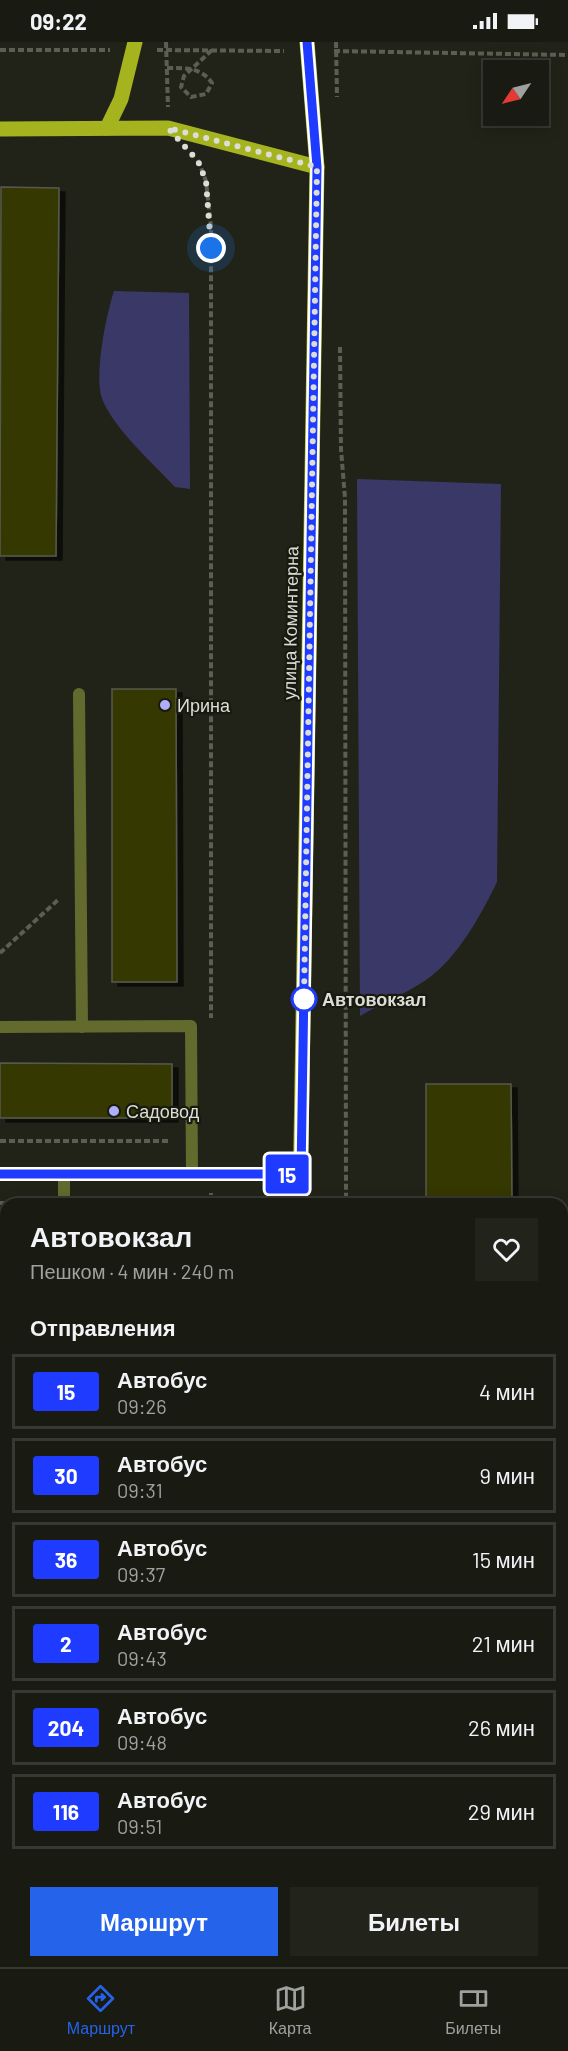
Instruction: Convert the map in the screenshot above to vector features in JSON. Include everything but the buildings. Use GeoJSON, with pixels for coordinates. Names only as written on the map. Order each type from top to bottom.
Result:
{"type":"FeatureCollection","features":[{"type":"Feature","properties":{"kind":"main road"},"geometry":{"type":"LineString","coordinates":[[107,128],[121,99],[135,42]]}},
{"type":"Feature","properties":{"kind":"main road","name":"улица Коминтерна"},"geometry":{"type":"LineString","coordinates":[[300,1198],[317,167],[307,42]]}},
{"type":"Feature","properties":{"kind":"main road"},"geometry":{"type":"LineString","coordinates":[[0,129],[168,128],[317,167]]}},
{"type":"Feature","properties":{"kind":"street"},"geometry":{"type":"LineString","coordinates":[[79,694],[82,1027]]}},
{"type":"Feature","properties":{"kind":"street"},"geometry":{"type":"LineString","coordinates":[[0,1027],[191,1026],[192,1174]]}},
{"type":"Feature","properties":{"kind":"street"},"geometry":{"type":"LineString","coordinates":[[0,1174],[301,1174]]}},
{"type":"Feature","properties":{"kind":"street"},"geometry":{"type":"LineString","coordinates":[[64,1174],[64,1198]]}},
{"type":"Feature","properties":{"kind":"path"},"geometry":{"type":"LineString","coordinates":[[166,42],[168,128],[198,161],[206,181],[211,226],[211,1024]]}},
{"type":"Feature","properties":{"kind":"path"},"geometry":{"type":"LineString","coordinates":[[336,42],[337,100]]}},
{"type":"Feature","properties":{"kind":"path"},"geometry":{"type":"LineString","coordinates":[[167,68],[190,68],[206,74],[212,83],[206,94],[191,97],[181,87],[184,76],[212,50]]}},
{"type":"Feature","properties":{"kind":"path"},"geometry":{"type":"LineString","coordinates":[[340,344],[341,449],[345,498],[346,1198]]}},
{"type":"Feature","properties":{"kind":"path"},"geometry":{"type":"LineString","coordinates":[[0,953],[80,879]]}},
{"type":"Feature","properties":{"kind":"path"},"geometry":{"type":"LineString","coordinates":[[0,1142],[192,1141]]}},
{"type":"Feature","properties":{"kind":"shaded area"},"geometry":{"type":"Polygon","coordinates":[[[114,291],[189,293],[190,489],[175,487],[126,435],[103,401],[100,391],[100,363],[104,331],[114,291]]]}},
{"type":"Feature","properties":{"kind":"shaded area"},"geometry":{"type":"Polygon","coordinates":[[[357,479],[501,484],[497,882],[467,936],[437,971],[418,985],[360,1016],[357,479]]]}},
{"type":"Feature","properties":{"kind":"bus line","name":"15"},"geometry":{"type":"LineString","coordinates":[[0,1174],[301,1174],[317,167],[307,42]]}},
{"type":"Feature","properties":{"kind":"place","name":"Ирина"},"geometry":{"type":"Point","coordinates":[165,705]}},
{"type":"Feature","properties":{"kind":"place","name":"Автовокзал"},"geometry":{"type":"Point","coordinates":[304,999]}},
{"type":"Feature","properties":{"kind":"place","name":"Садовод"},"geometry":{"type":"Point","coordinates":[114,1111]}},
{"type":"Feature","properties":{"kind":"route"},"geometry":{"type":"LineString","coordinates":[[211,248],[210,206],[206,181],[198,161],[168,128],[317,167],[304,999]]}}]}
